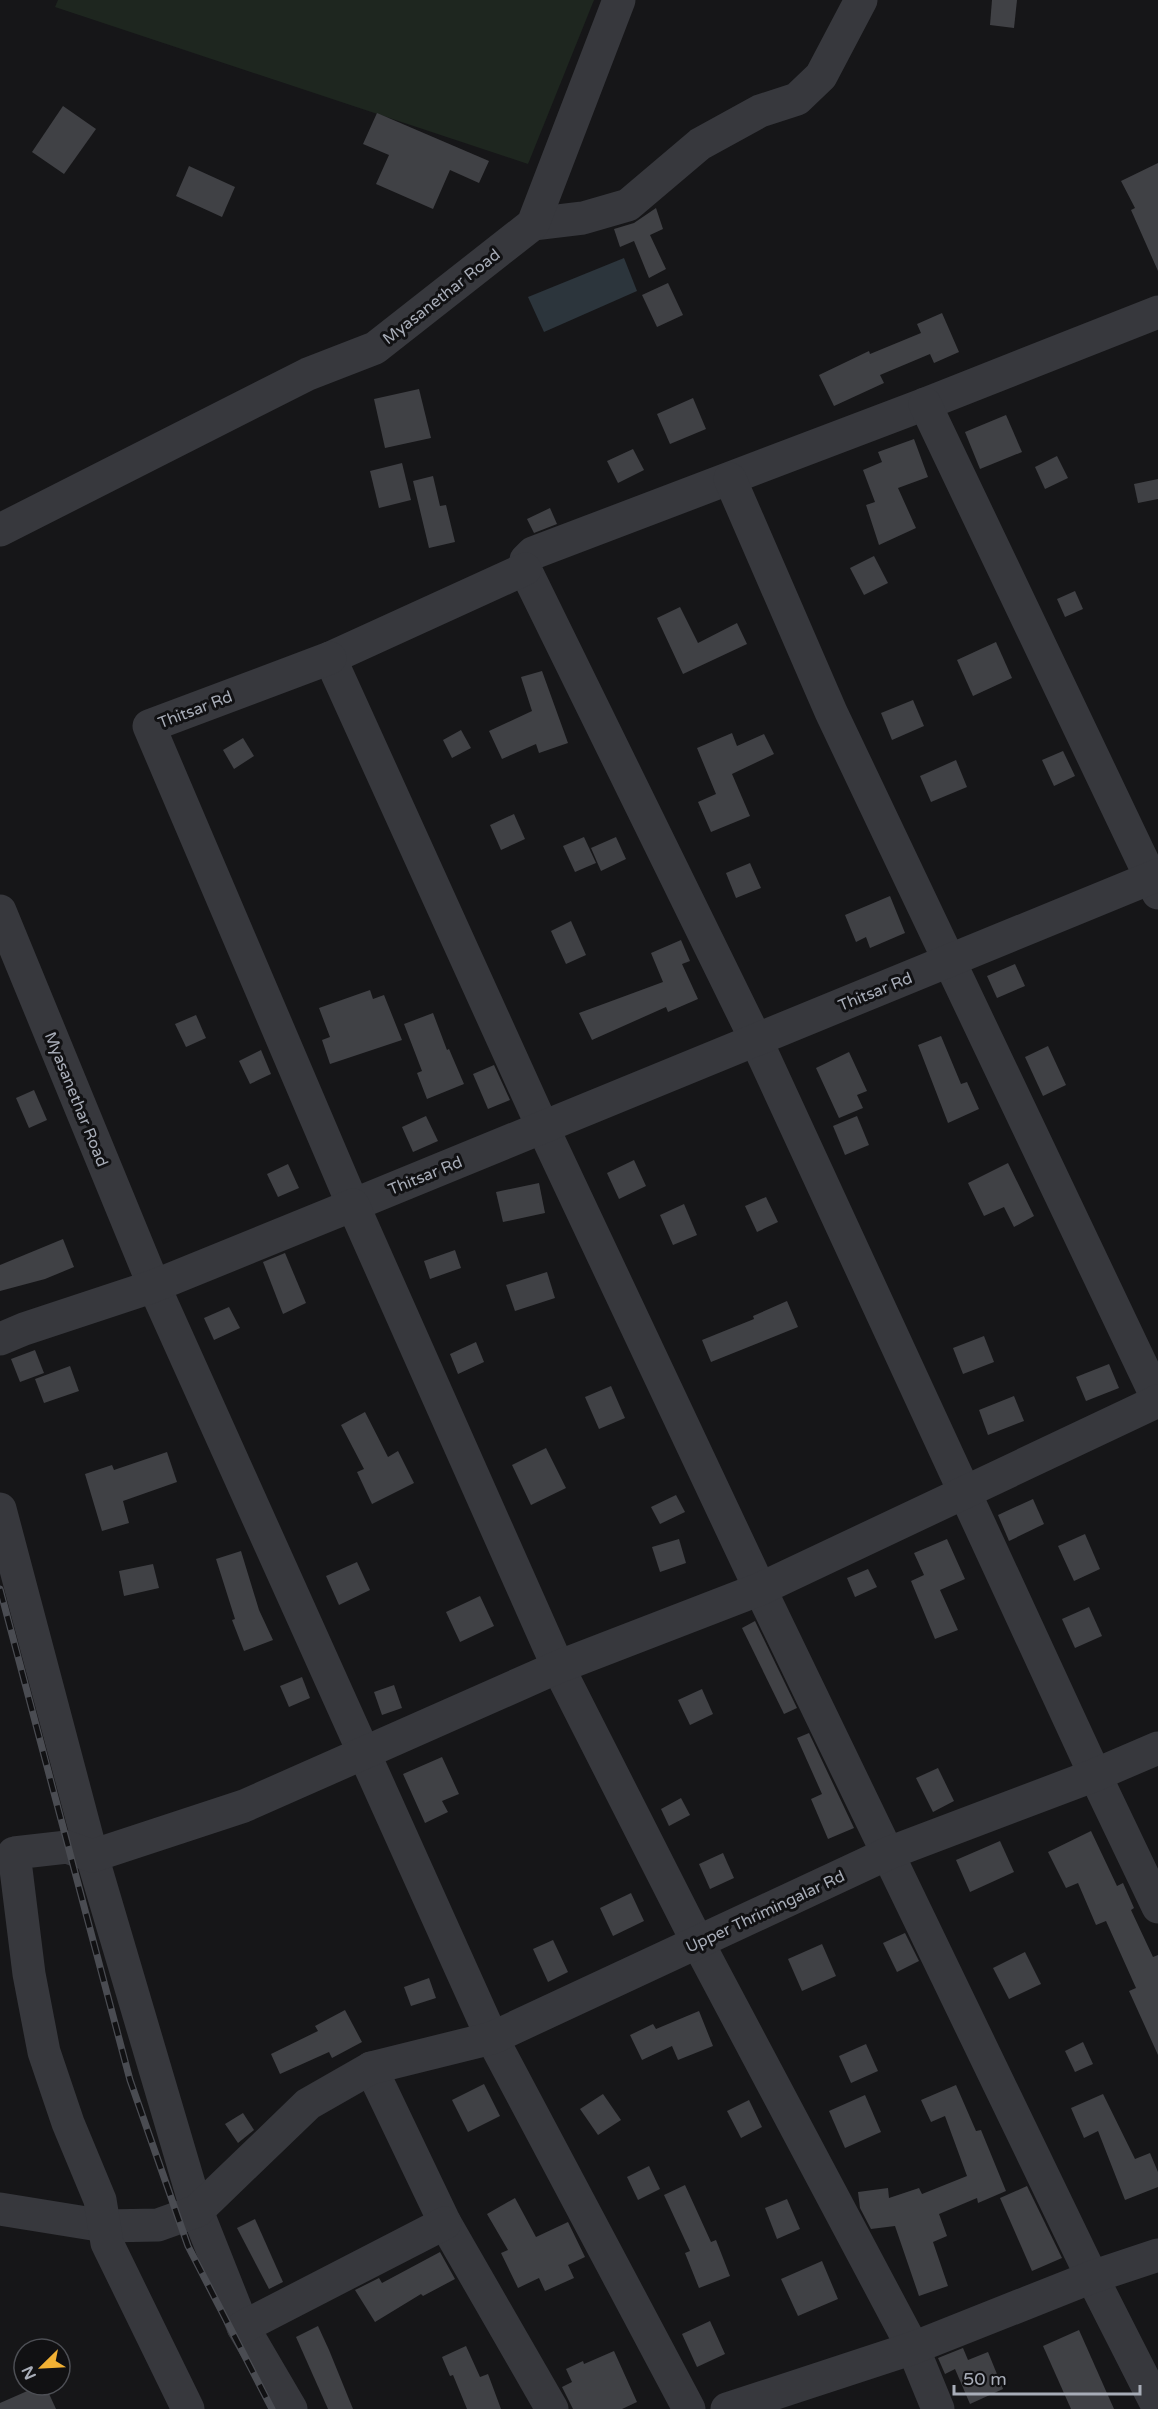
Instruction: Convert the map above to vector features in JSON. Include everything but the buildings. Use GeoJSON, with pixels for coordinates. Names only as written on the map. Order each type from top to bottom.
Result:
{"type":"FeatureCollection","features":[{"type":"Feature","properties":{"kind":"street"},"geometry":{"type":"LineString","coordinates":[[619,0],[533,224],[583,218],[628,205],[700,144],[760,111],[797,99],[821,76],[861,0]]}},
{"type":"Feature","properties":{"kind":"street","name":"Myasanethar Road"},"geometry":{"type":"LineString","coordinates":[[0,530],[308,374],[375,348],[533,224]]}},
{"type":"Feature","properties":{"kind":"street"},"geometry":{"type":"LineString","coordinates":[[1158,312],[532,554],[526,561],[525,569],[756,1040],[1158,1907]]}},
{"type":"Feature","properties":{"kind":"street"},"geometry":{"type":"LineString","coordinates":[[925,404],[1156,882]]}},
{"type":"Feature","properties":{"kind":"street"},"geometry":{"type":"LineString","coordinates":[[188,2409],[107,2243],[100,2200],[68,2123],[44,2052],[7,1853],[67,1847],[92,1856],[244,1806],[364,1750],[558,1667],[760,1589],[1158,1400],[951,959],[831,712],[730,479]]}},
{"type":"Feature","properties":{"kind":"street"},"geometry":{"type":"LineString","coordinates":[[525,569],[330,658],[543,1128],[760,1589],[1092,2277],[1158,2407]]}},
{"type":"Feature","properties":{"kind":"street","name":"Thitsar Rd"},"geometry":{"type":"LineString","coordinates":[[330,658],[148,726],[353,1205],[951,959],[1156,882]]}},
{"type":"Feature","properties":{"kind":"street","name":"Myasanethar Road"},"geometry":{"type":"LineString","coordinates":[[0,911],[154,1286],[492,2037],[689,2409]]}},
{"type":"Feature","properties":{"kind":"street"},"geometry":{"type":"LineString","coordinates":[[0,1339],[154,1286],[353,1205],[558,1667],[697,1941],[913,2348],[938,2409]]}},
{"type":"Feature","properties":{"kind":"street"},"geometry":{"type":"LineString","coordinates":[[0,1509],[92,1856],[197,2211],[243,2327],[291,2409]]}},
{"type":"Feature","properties":{"kind":"street","name":"Upper Thrimingalar Rd"},"geometry":{"type":"LineString","coordinates":[[197,2211],[308,2104],[371,2068],[492,2037],[889,1853],[1095,1775],[1158,1748]]}},
{"type":"Feature","properties":{"kind":"street"},"geometry":{"type":"LineString","coordinates":[[371,2068],[445,2223],[552,2409]]}},
{"type":"Feature","properties":{"kind":"street"},"geometry":{"type":"LineString","coordinates":[[0,2209],[105,2226],[158,2225],[197,2211]]}},
{"type":"Feature","properties":{"kind":"street"},"geometry":{"type":"LineString","coordinates":[[243,2327],[445,2223]]}},
{"type":"Feature","properties":{"kind":"street"},"geometry":{"type":"LineString","coordinates":[[727,2409],[913,2348],[1092,2277],[1158,2255]]}},
{"type":"Feature","properties":{"kind":"shaded area"},"geometry":{"type":"Polygon","coordinates":[[[58,0],[594,0],[528,164],[55,7],[58,0]]]}},
{"type":"Feature","properties":{"kind":"shaded area"},"geometry":{"type":"Polygon","coordinates":[[[624,258],[637,291],[544,332],[528,297],[624,258]]]}},
{"type":"Feature","properties":{"kind":"railway"},"geometry":{"type":"LineString","coordinates":[[0,1589],[130,2080],[188,2246],[272,2409]]}}]}
